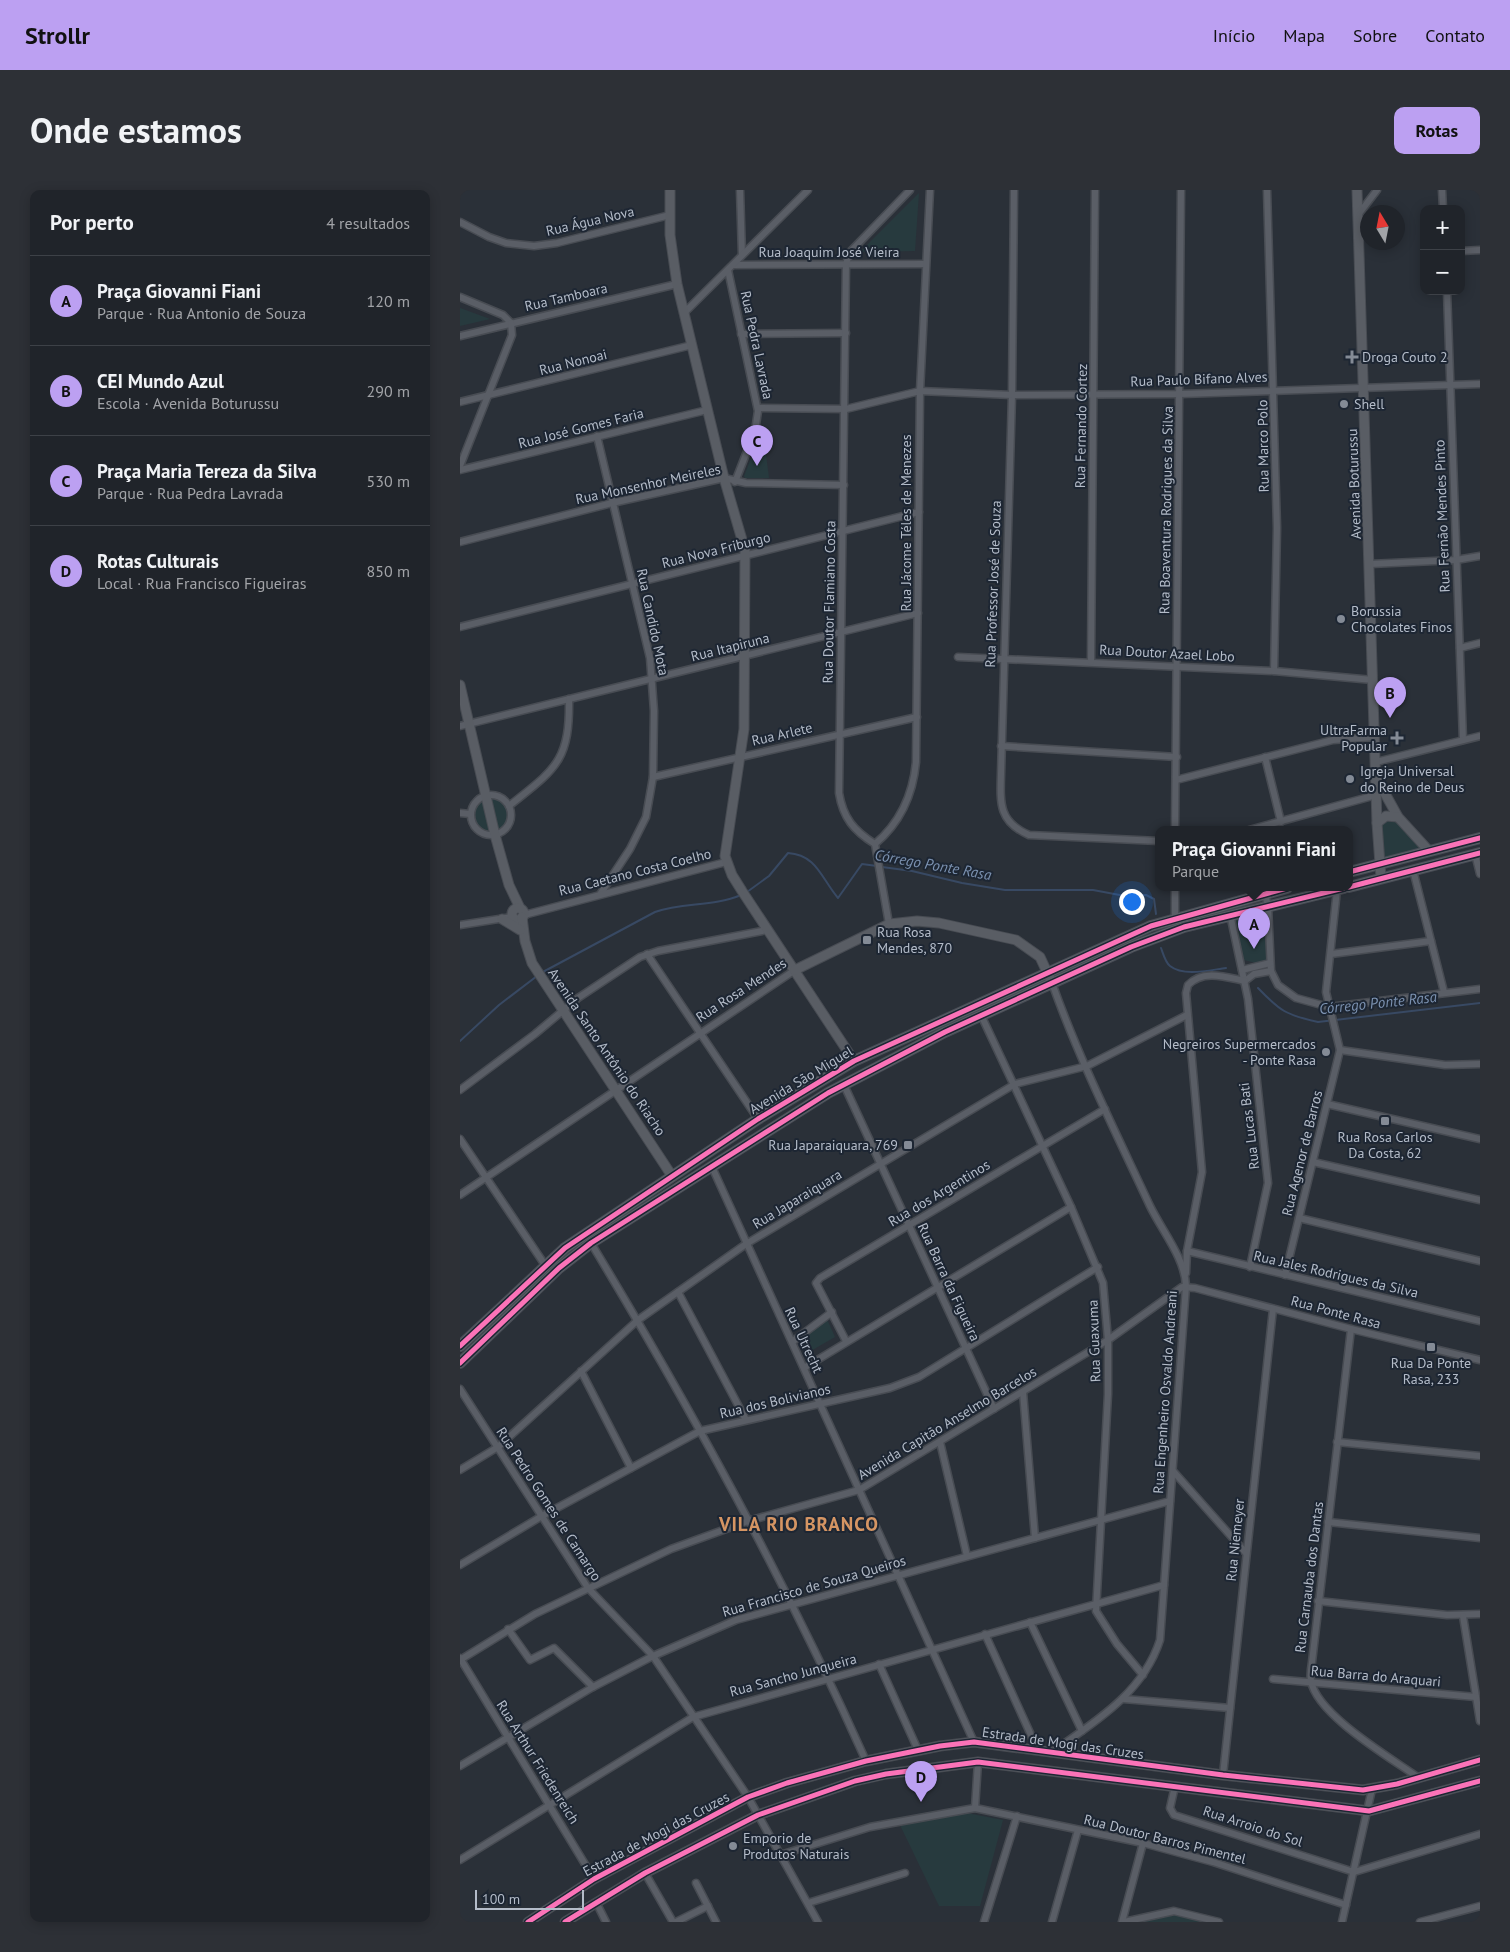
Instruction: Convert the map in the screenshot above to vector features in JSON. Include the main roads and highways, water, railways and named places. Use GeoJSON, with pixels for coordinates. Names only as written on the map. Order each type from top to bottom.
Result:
{"type":"FeatureCollection","features":[{"type":"Feature","properties":{"kind":"main road"},"geometry":{"type":"LineString","coordinates":[[670,190],[672,256],[677,284],[724,478],[741,531],[745,557],[742,756],[726,846],[726,862],[750,904],[854,1061],[857,1072],[828,1093]]}},
{"type":"Feature","properties":{"kind":"main road","name":"Avenida Boturussu"},"geometry":{"type":"LineString","coordinates":[[1357,190],[1377,823],[1381,878]]}},
{"type":"Feature","properties":{"kind":"main road","name":"Avenida Santo Antônio do Riacho"},"geometry":{"type":"LineString","coordinates":[[460,684],[465,725],[486,795],[509,885],[519,912],[532,964],[672,1176]]}},
{"type":"Feature","properties":{"kind":"main road","name":"Avenida Boturussu"},"geometry":{"type":"LineString","coordinates":[[1376,777],[1398,817],[1429,852]]}},
{"type":"Feature","properties":{"kind":"main road"},"geometry":{"type":"LineString","coordinates":[[1377,823],[1386,816],[1398,817]]}},
{"type":"Feature","properties":{"kind":"main road"},"geometry":{"type":"LineString","coordinates":[[1353,871],[1480,838]]}},
{"type":"Feature","properties":{"kind":"main road"},"geometry":{"type":"LineString","coordinates":[[1426,867],[1429,852]]}},
{"type":"Feature","properties":{"kind":"main road"},"geometry":{"type":"LineString","coordinates":[[1353,885],[1477,854]]}},
{"type":"Feature","properties":{"kind":"main road","name":"Avenida São Miguel"},"geometry":{"type":"LineString","coordinates":[[460,1346],[565,1248],[758,1119],[854,1061],[1151,926],[1176,917],[1276,891]]}},
{"type":"Feature","properties":{"kind":"main road","name":"Avenida São Miguel"},"geometry":{"type":"LineString","coordinates":[[460,1363],[537,1288],[591,1243],[828,1093],[981,1015],[1153,938],[1184,926],[1332,891]]}},
{"type":"Feature","properties":{"kind":"main road","name":"Avenida Santo Antônio do Riacho"},"geometry":{"type":"LineString","coordinates":[[519,912],[520,930],[525,941]]}},
{"type":"Feature","properties":{"kind":"main road"},"geometry":{"type":"LineString","coordinates":[[502,919],[520,930]]}},
{"type":"Feature","properties":{"kind":"main road","name":"Rua Rosa Mendes"},"geometry":{"type":"LineString","coordinates":[[795,970],[889,924],[917,921],[939,923],[1010,938],[1032,950],[1048,972],[1052,983]]}},
{"type":"Feature","properties":{"kind":"main road"},"geometry":{"type":"LineString","coordinates":[[537,1288],[547,1273],[545,1265]]}},
{"type":"Feature","properties":{"kind":"main road","name":"Estrada de Mogi das Cruzes"},"geometry":{"type":"LineString","coordinates":[[528,1922],[594,1879],[748,1797],[787,1783],[866,1761],[918,1750],[974,1742],[1223,1775],[1372,1789],[1419,1778],[1480,1760]]}},
{"type":"Feature","properties":{"kind":"main road","name":"Estrada de Mogi das Cruzes"},"geometry":{"type":"LineString","coordinates":[[565,1922],[645,1873],[758,1815],[873,1776],[978,1762],[1369,1811],[1480,1781]]}},
{"type":"Feature","properties":{"kind":"waterway","name":"Córrego Ponte Rasa"},"geometry":{"type":"LineString","coordinates":[[747,892],[769,876],[788,853],[806,858],[812,863],[838,898],[862,864],[877,866]]}},
{"type":"Feature","properties":{"kind":"waterway","name":"Córrego Ponte Rasa"},"geometry":{"type":"LineString","coordinates":[[882,867],[912,871],[962,883],[1005,890],[1093,890],[1125,896],[1146,895],[1154,899],[1156,914]]}},
{"type":"Feature","properties":{"kind":"waterway","name":"Córrego Ponte Rasa"},"geometry":{"type":"LineString","coordinates":[[541,973],[655,912],[720,901],[741,895]]}},
{"type":"Feature","properties":{"kind":"waterway","name":"Córrego Ponte Rasa"},"geometry":{"type":"LineString","coordinates":[[1161,948],[1170,966],[1182,971],[1197,972],[1226,968]]}},
{"type":"Feature","properties":{"kind":"waterway","name":"Córrego Ponte Rasa"},"geometry":{"type":"LineString","coordinates":[[460,1041],[499,1005],[537,976]]}},
{"type":"Feature","properties":{"kind":"waterway","name":"Córrego Ponte Rasa"},"geometry":{"type":"LineString","coordinates":[[1258,988],[1284,1011],[1318,1022],[1480,1003]]}},
{"type":"Feature","properties":{"kind":"place","name":"Droga Couto 2"},"geometry":{"type":"Point","coordinates":[1352,357]}},
{"type":"Feature","properties":{"kind":"place","name":"Shell"},"geometry":{"type":"Point","coordinates":[1344,404]}},
{"type":"Feature","properties":{"kind":"place","name":"Praça Maria Tereza da Silva"},"geometry":{"type":"Point","coordinates":[757,466]}},
{"type":"Feature","properties":{"kind":"place","name":"Borussia Chocolates Finos"},"geometry":{"type":"Point","coordinates":[1341,619]}},
{"type":"Feature","properties":{"kind":"place","name":"CEI Mundo Azul"},"geometry":{"type":"Point","coordinates":[1390,718]}},
{"type":"Feature","properties":{"kind":"place","name":"UltraFarma Popular"},"geometry":{"type":"Point","coordinates":[1397,738]}},
{"type":"Feature","properties":{"kind":"place","name":"Igreja Universal do Reino de Deus"},"geometry":{"type":"Point","coordinates":[1350,779]}},
{"type":"Feature","properties":{"kind":"place","name":"Rua Rosa Mendes, 870"},"geometry":{"type":"Point","coordinates":[867,940]}},
{"type":"Feature","properties":{"kind":"place","name":"Praça Giovanni Fiani"},"geometry":{"type":"Point","coordinates":[1254,949]}},
{"type":"Feature","properties":{"kind":"place","name":"Negreiros Supermercados - Ponte Rasa"},"geometry":{"type":"Point","coordinates":[1326,1052]}},
{"type":"Feature","properties":{"kind":"place","name":"Rua Rosa Carlos Da Costa, 62"},"geometry":{"type":"Point","coordinates":[1385,1121]}},
{"type":"Feature","properties":{"kind":"place","name":"Rua Japaraiquara, 769"},"geometry":{"type":"Point","coordinates":[908,1145]}},
{"type":"Feature","properties":{"kind":"place","name":"Rua Da Ponte Rasa, 233"},"geometry":{"type":"Point","coordinates":[1431,1347]}},
{"type":"Feature","properties":{"kind":"place","name":"Rotas Culturais"},"geometry":{"type":"Point","coordinates":[921,1802]}},
{"type":"Feature","properties":{"kind":"place","name":"Emporio de Produtos Naturais"},"geometry":{"type":"Point","coordinates":[733,1846]}},
{"type":"Feature","properties":{"kind":"district","name":"VILA RIO BRANCO"},"geometry":{"type":"Point","coordinates":[799,1524]}}]}
